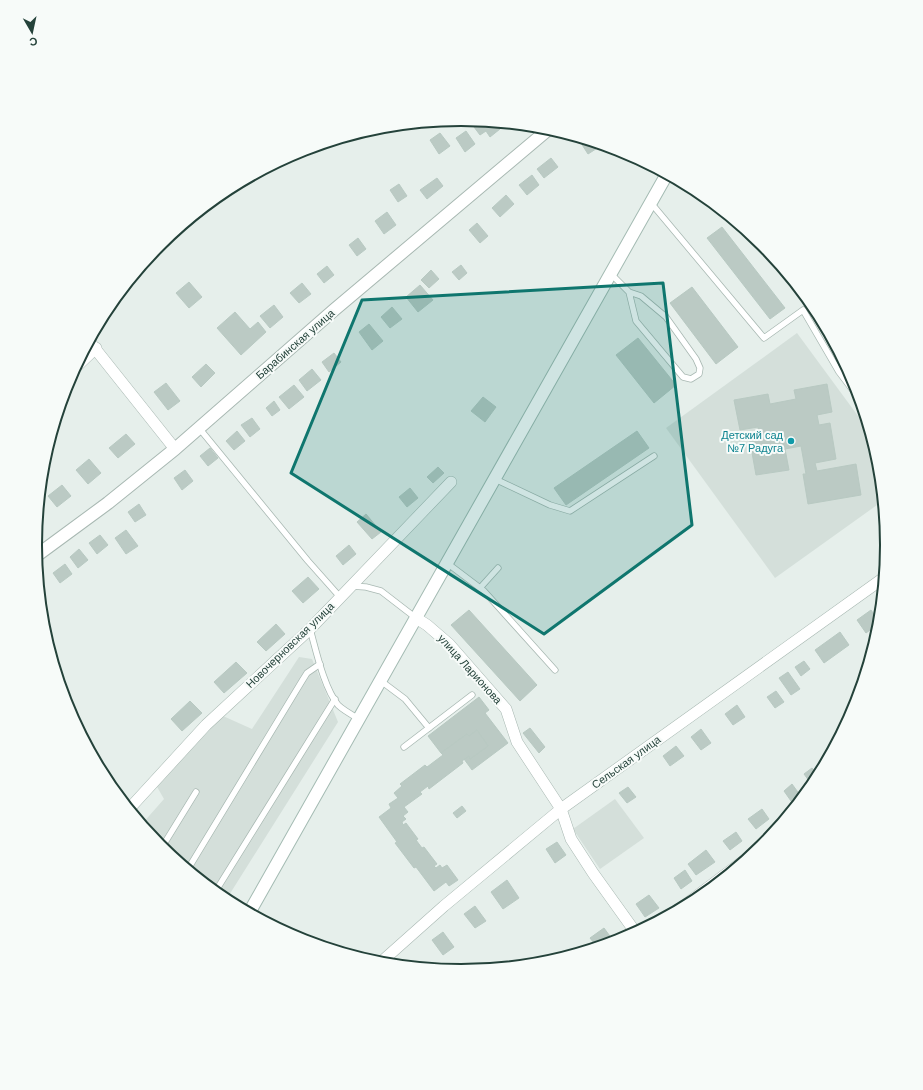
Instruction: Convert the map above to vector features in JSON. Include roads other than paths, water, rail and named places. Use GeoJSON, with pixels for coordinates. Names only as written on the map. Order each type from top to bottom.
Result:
{"type":"FeatureCollection","features":[{"type":"Feature","properties":{"kind":"main road","name":"Барабинская улица"},"geometry":{"type":"LineString","coordinates":[[42,551],[108,503],[175,449],[334,310],[543,134]]}},
{"type":"Feature","properties":{"kind":"main road"},"geometry":{"type":"LineString","coordinates":[[252,908],[665,178]]}},
{"type":"Feature","properties":{"kind":"street"},"geometry":{"type":"LineString","coordinates":[[93,345],[175,449]]}},
{"type":"Feature","properties":{"kind":"street","name":"Новочерновская улица"},"geometry":{"type":"LineString","coordinates":[[133,805],[206,725],[310,629],[451,482]]}},
{"type":"Feature","properties":{"kind":"street","name":"Сельская улица"},"geometry":{"type":"LineString","coordinates":[[387,957],[444,906],[561,809],[879,581]]}},
{"type":"Feature","properties":{"kind":"street","name":"улица Ларионова"},"geometry":{"type":"LineString","coordinates":[[416,618],[427,625],[449,644],[506,710],[517,742],[561,809],[571,840],[593,874],[632,928]]}},
{"type":"Feature","properties":{"kind":"lane"},"geometry":{"type":"LineString","coordinates":[[651,203],[764,338],[803,310],[839,372],[849,385]]}},
{"type":"Feature","properties":{"kind":"lane"},"geometry":{"type":"LineString","coordinates":[[611,274],[629,292],[641,296],[666,317],[696,358],[700,368],[699,374],[691,379],[683,377],[636,321],[629,292]]}},
{"type":"Feature","properties":{"kind":"lane"},"geometry":{"type":"LineString","coordinates":[[199,428],[308,561],[340,597]]}},
{"type":"Feature","properties":{"kind":"lane"},"geometry":{"type":"LineString","coordinates":[[495,479],[550,505],[570,510],[654,456]]}},
{"type":"Feature","properties":{"kind":"lane"},"geometry":{"type":"LineString","coordinates":[[447,563],[480,588],[555,670]]}},
{"type":"Feature","properties":{"kind":"lane"},"geometry":{"type":"LineString","coordinates":[[480,588],[498,568]]}},
{"type":"Feature","properties":{"kind":"lane"},"geometry":{"type":"LineString","coordinates":[[351,586],[366,586],[381,591],[416,618]]}},
{"type":"Feature","properties":{"kind":"lane"},"geometry":{"type":"LineString","coordinates":[[310,629],[320,664],[329,688],[339,705],[359,719]]}},
{"type":"Feature","properties":{"kind":"lane"},"geometry":{"type":"LineString","coordinates":[[191,865],[307,673],[320,664]]}},
{"type":"Feature","properties":{"kind":"lane"},"geometry":{"type":"LineString","coordinates":[[380,681],[405,699],[429,728]]}},
{"type":"Feature","properties":{"kind":"lane"},"geometry":{"type":"LineString","coordinates":[[404,747],[472,695]]}},
{"type":"Feature","properties":{"kind":"lane"},"geometry":{"type":"LineString","coordinates":[[218,887],[335,699]]}},
{"type":"Feature","properties":{"kind":"lane"},"geometry":{"type":"LineString","coordinates":[[165,842],[196,792]]}},
{"type":"Feature","properties":{"kind":"place","name":"Детский сад №7 Радуга"},"geometry":{"type":"Point","coordinates":[791,441]}}]}
